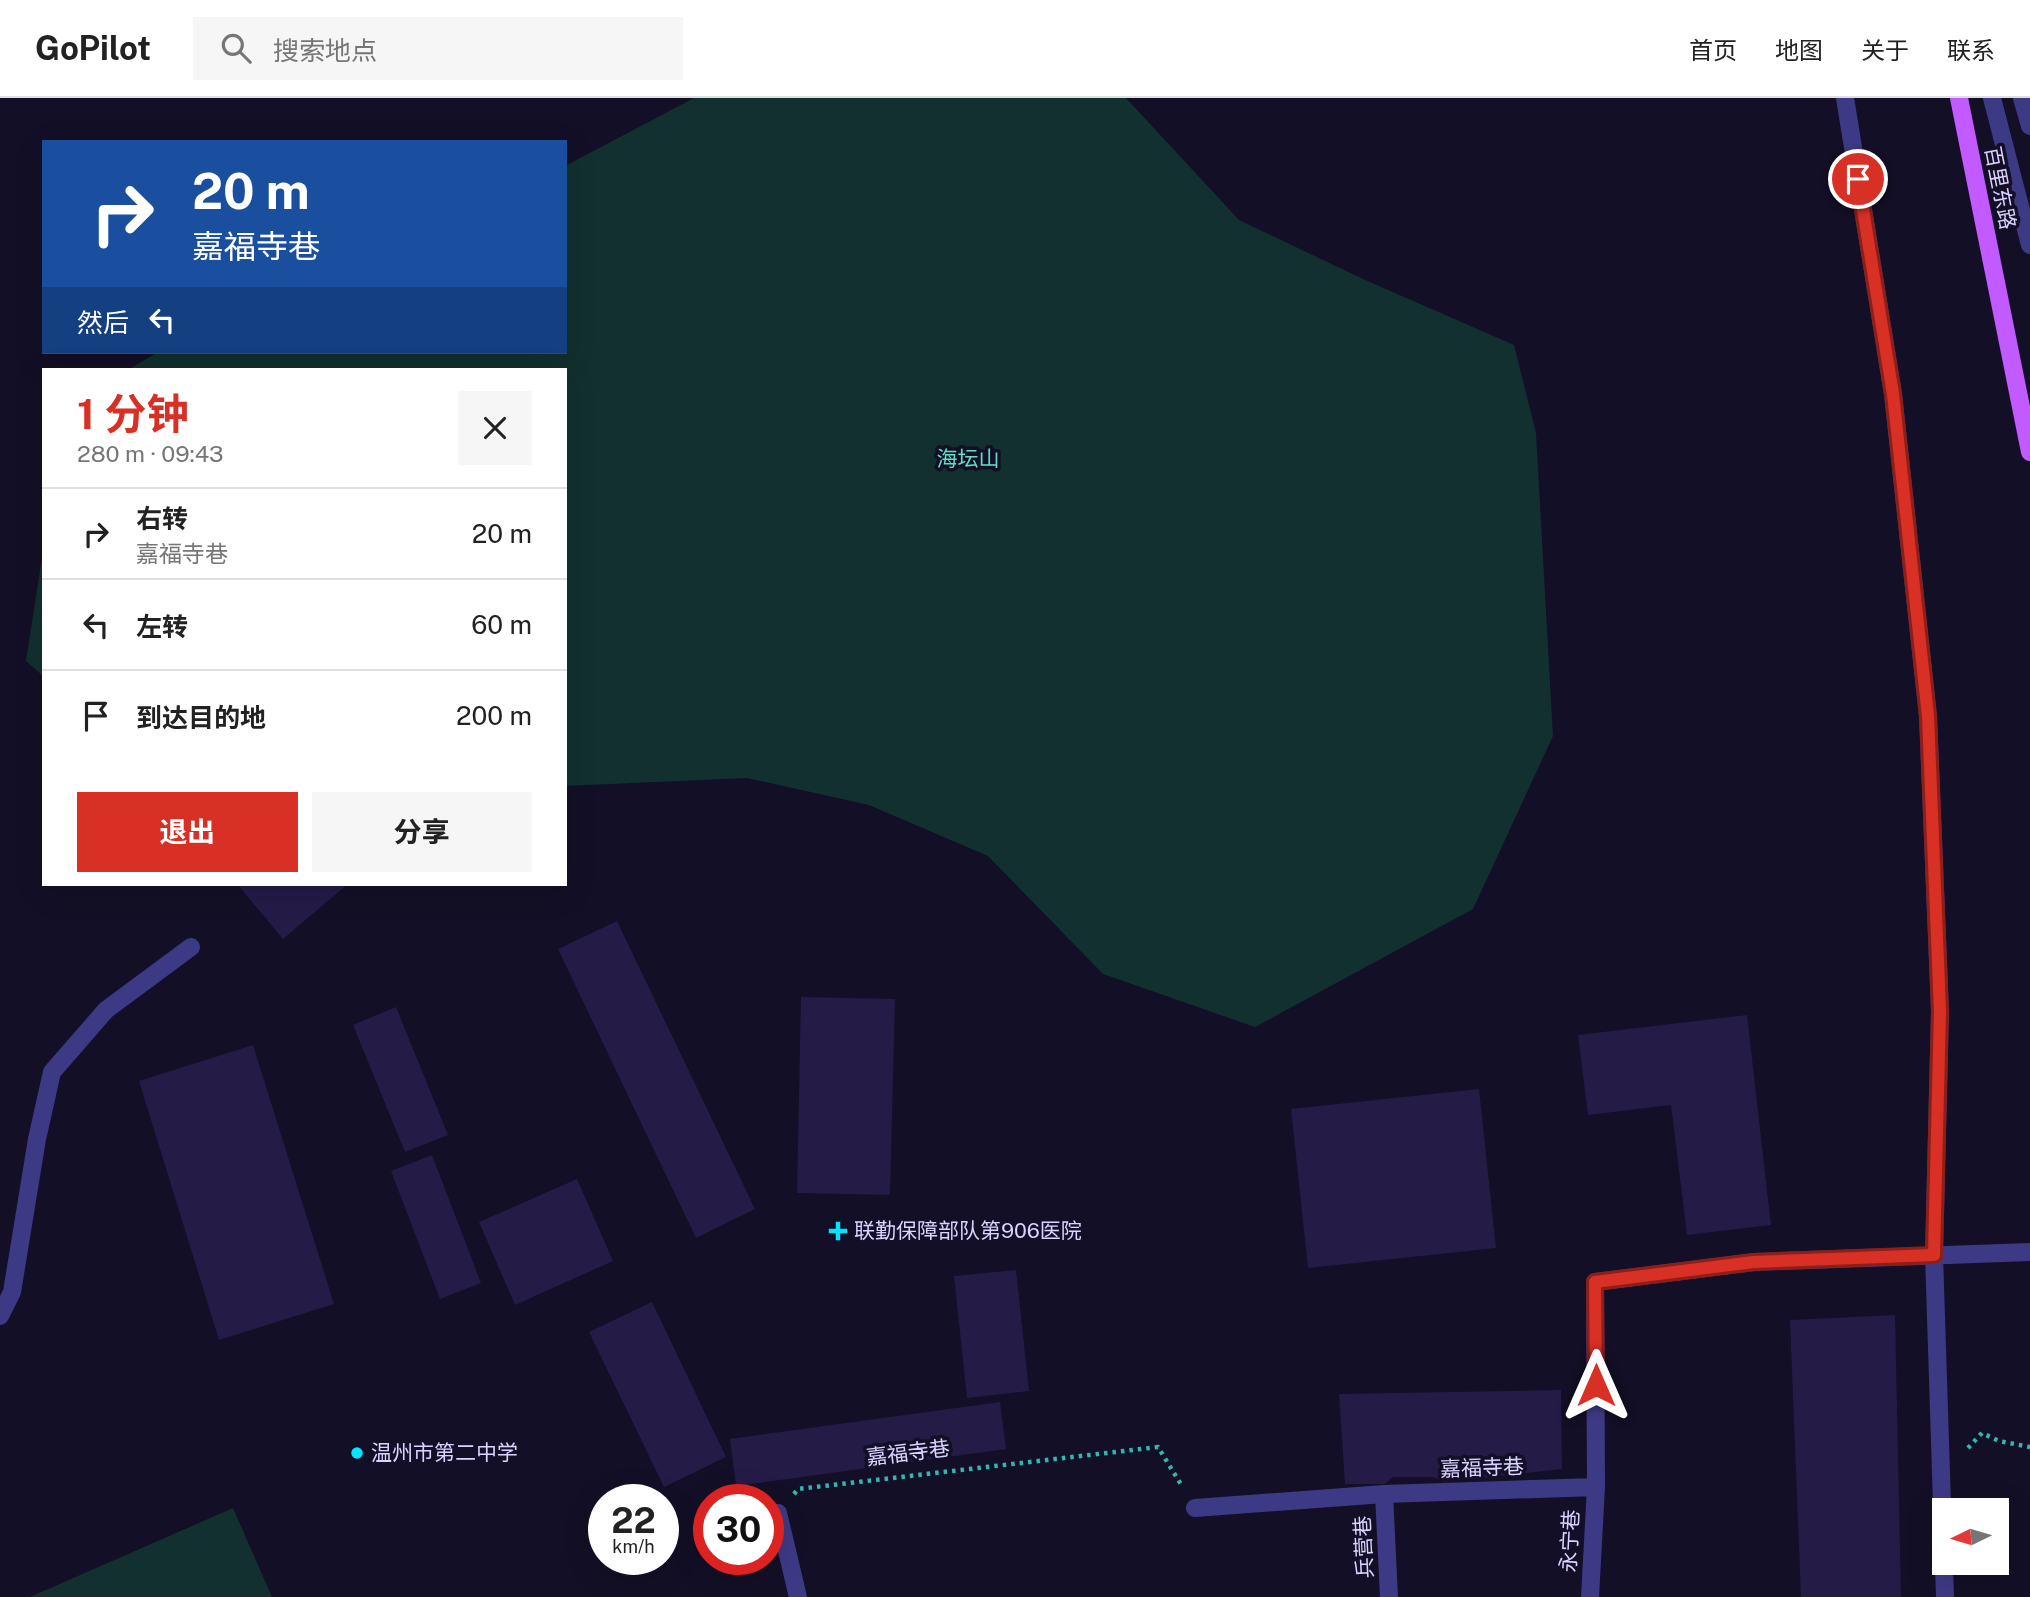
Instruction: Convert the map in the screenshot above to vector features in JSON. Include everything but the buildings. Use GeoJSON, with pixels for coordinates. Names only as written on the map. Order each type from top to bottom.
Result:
{"type":"FeatureCollection","features":[{"type":"Feature","properties":{"kind":"main road","name":"百里东路"},"geometry":{"type":"LineString","coordinates":[[1959,98],[2030,452]]}},
{"type":"Feature","properties":{"kind":"street"},"geometry":{"type":"LineString","coordinates":[[1845,98],[1893,394],[1928,716],[1940,1011],[1934,1255],[1945,1597]]}},
{"type":"Feature","properties":{"kind":"street"},"geometry":{"type":"LineString","coordinates":[[1992,98],[2030,244]]}},
{"type":"Feature","properties":{"kind":"street"},"geometry":{"type":"LineString","coordinates":[[2022,98],[2030,125]]}},
{"type":"Feature","properties":{"kind":"street"},"geometry":{"type":"LineString","coordinates":[[0,1316],[12,1292],[37,1139],[52,1072],[106,1010],[191,947]]}},
{"type":"Feature","properties":{"kind":"street"},"geometry":{"type":"LineString","coordinates":[[1596,1487],[1595,1282],[1754,1262],[2030,1252]]}},
{"type":"Feature","properties":{"kind":"street","name":"嘉福寺巷"},"geometry":{"type":"LineString","coordinates":[[1195,1508],[1384,1494],[1596,1487]]}},
{"type":"Feature","properties":{"kind":"street","name":"永宁巷"},"geometry":{"type":"LineString","coordinates":[[1590,1597],[1596,1487]]}},
{"type":"Feature","properties":{"kind":"street","name":"兵营巷"},"geometry":{"type":"LineString","coordinates":[[1384,1494],[1390,1597]]}},
{"type":"Feature","properties":{"kind":"street"},"geometry":{"type":"LineString","coordinates":[[784,1538],[798,1597]]}},
{"type":"Feature","properties":{"kind":"path"},"geometry":{"type":"LineString","coordinates":[[1941,1477],[1982,1433],[1999,1441],[2030,1447]]}},
{"type":"Feature","properties":{"kind":"path","name":"嘉福寺巷"},"geometry":{"type":"LineString","coordinates":[[784,1506],[798,1489],[1158,1447],[1195,1508]]}},
{"type":"Feature","properties":{"kind":"green space","name":"海坛山"},"geometry":{"type":"Polygon","coordinates":[[[694,98],[1126,98],[1239,220],[1363,279],[1514,345],[1536,433],[1553,736],[1473,909],[1255,1027],[1103,974],[988,856],[869,805],[747,778],[567,786],[567,368],[131,368],[155,354],[567,354],[567,165],[694,98]]]}},
{"type":"Feature","properties":{"kind":"green space"},"geometry":{"type":"Polygon","coordinates":[[[42,557],[42,675],[26,661],[42,557]]]}},
{"type":"Feature","properties":{"kind":"green space"},"geometry":{"type":"Polygon","coordinates":[[[233,1508],[272,1597],[30,1597],[233,1508]]]}},
{"type":"Feature","properties":{"kind":"place","name":"联勤保障部队第906医院"},"geometry":{"type":"Point","coordinates":[838,1231]}},
{"type":"Feature","properties":{"kind":"place","name":"温州市第二中学"},"geometry":{"type":"Point","coordinates":[357,1453]}},
{"type":"Feature","properties":{"kind":"route"},"geometry":{"type":"LineString","coordinates":[[1596,1385],[1595,1282],[1754,1262],[1934,1255],[1940,1011],[1928,716],[1893,394],[1858,179]]}}]}
